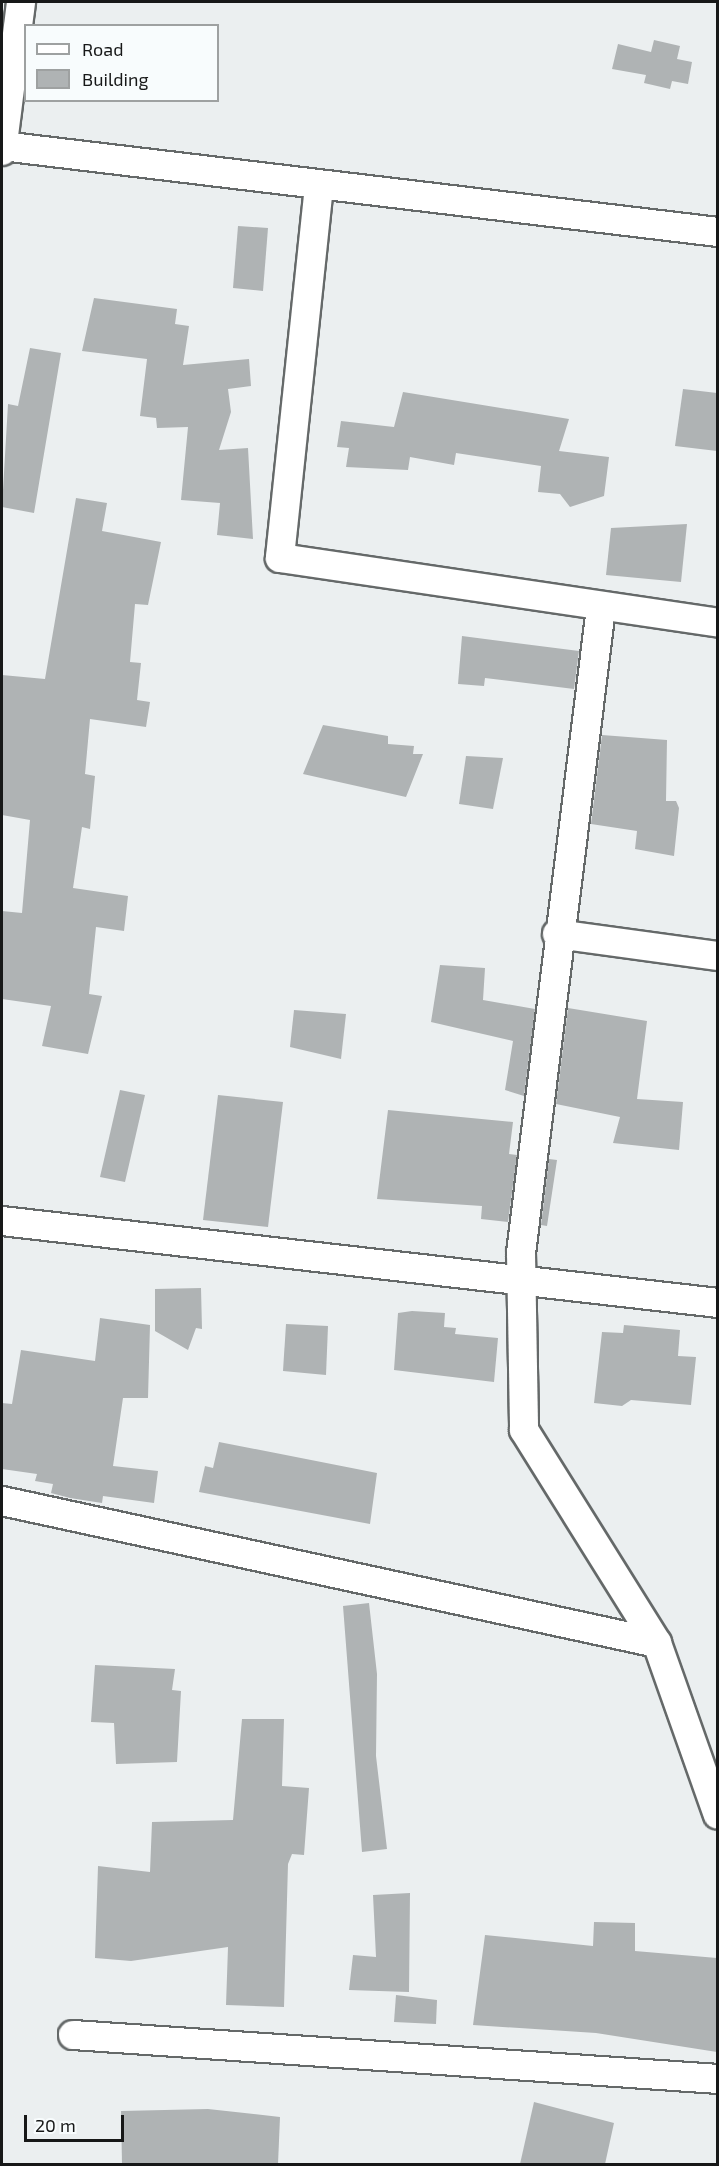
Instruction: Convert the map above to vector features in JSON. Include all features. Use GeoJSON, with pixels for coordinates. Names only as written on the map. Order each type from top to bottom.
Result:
{"type":"FeatureCollection","features":[{"type":"Feature","properties":{"kind":"street"},"geometry":{"type":"LineString","coordinates":[[2,152],[21,2]]}},
{"type":"Feature","properties":{"kind":"street"},"geometry":{"type":"LineString","coordinates":[[2,146],[319,186],[717,232]]}},
{"type":"Feature","properties":{"kind":"street"},"geometry":{"type":"LineString","coordinates":[[319,186],[280,558],[601,608],[717,623]]}},
{"type":"Feature","properties":{"kind":"street"},"geometry":{"type":"LineString","coordinates":[[601,608],[557,934],[521,1280],[524,1430],[657,1644],[717,1815]]}},
{"type":"Feature","properties":{"kind":"street"},"geometry":{"type":"LineString","coordinates":[[557,934],[717,956]]}},
{"type":"Feature","properties":{"kind":"street"},"geometry":{"type":"LineString","coordinates":[[2,1221],[717,1303]]}},
{"type":"Feature","properties":{"kind":"street"},"geometry":{"type":"LineString","coordinates":[[2,1501],[657,1644]]}},
{"type":"Feature","properties":{"kind":"street"},"geometry":{"type":"LineString","coordinates":[[73,2035],[717,2079]]}},
{"type":"Feature","properties":{"kind":"building"},"geometry":{"type":"Polygon","coordinates":[[[654,40],[680,46],[677,59],[692,62],[688,84],[672,81],[670,89],[644,83],[646,75],[612,69],[618,44],[651,52],[654,40]]]}},
{"type":"Feature","properties":{"kind":"building"},"geometry":{"type":"Polygon","coordinates":[[[238,226],[268,228],[263,291],[233,288],[238,226]]]}},
{"type":"Feature","properties":{"kind":"building"},"geometry":{"type":"Polygon","coordinates":[[[94,298],[177,309],[175,324],[189,326],[183,365],[249,359],[251,386],[228,389],[231,412],[219,450],[248,448],[253,539],[217,535],[220,503],[181,500],[188,427],[157,428],[156,418],[140,416],[147,359],[82,351],[94,298]]]}},
{"type":"Feature","properties":{"kind":"building"},"geometry":{"type":"Polygon","coordinates":[[[30,348],[61,353],[34,513],[2,507],[8,404],[18,406],[30,348]]]}},
{"type":"Feature","properties":{"kind":"building"},"geometry":{"type":"Polygon","coordinates":[[[683,389],[717,393],[717,451],[675,446],[683,389]]]}},
{"type":"Feature","properties":{"kind":"building"},"geometry":{"type":"Polygon","coordinates":[[[403,392],[569,419],[559,451],[609,457],[604,496],[570,507],[560,494],[538,492],[541,466],[456,453],[454,465],[410,457],[408,470],[346,467],[349,448],[337,447],[341,421],[394,427],[403,392]]]}},
{"type":"Feature","properties":{"kind":"building"},"geometry":{"type":"Polygon","coordinates":[[[76,498],[107,503],[102,531],[161,542],[148,605],[135,604],[130,662],[141,663],[137,700],[150,702],[146,727],[90,719],[85,774],[95,776],[90,829],[82,827],[73,888],[128,896],[124,931],[96,927],[89,994],[102,996],[88,1054],[42,1046],[51,1006],[2,999],[2,911],[22,913],[30,820],[2,815],[2,675],[45,679],[76,498]]]}},
{"type":"Feature","properties":{"kind":"building"},"geometry":{"type":"Polygon","coordinates":[[[687,524],[681,582],[606,575],[611,528],[687,524]]]}},
{"type":"Feature","properties":{"kind":"building"},"geometry":{"type":"Polygon","coordinates":[[[462,636],[579,651],[574,689],[485,678],[484,686],[458,684],[462,636]]]}},
{"type":"Feature","properties":{"kind":"building"},"geometry":{"type":"Polygon","coordinates":[[[323,725],[388,736],[388,744],[414,746],[413,754],[423,754],[406,797],[303,774],[323,725]]]}},
{"type":"Feature","properties":{"kind":"building"},"geometry":{"type":"Polygon","coordinates":[[[602,735],[667,740],[666,801],[676,801],[679,808],[674,856],[635,849],[637,831],[591,824],[602,735]]]}},
{"type":"Feature","properties":{"kind":"building"},"geometry":{"type":"Polygon","coordinates":[[[466,756],[503,758],[493,809],[459,804],[466,756]]]}},
{"type":"Feature","properties":{"kind":"building"},"geometry":{"type":"Polygon","coordinates":[[[440,965],[485,968],[483,1000],[535,1009],[524,1096],[505,1090],[513,1041],[431,1022],[440,965]]]}},
{"type":"Feature","properties":{"kind":"building"},"geometry":{"type":"Polygon","coordinates":[[[568,1008],[647,1021],[637,1099],[683,1102],[679,1150],[613,1143],[620,1117],[556,1104],[568,1008]]]}},
{"type":"Feature","properties":{"kind":"building"},"geometry":{"type":"Polygon","coordinates":[[[294,1010],[346,1014],[341,1059],[290,1047],[294,1010]]]}},
{"type":"Feature","properties":{"kind":"building"},"geometry":{"type":"Polygon","coordinates":[[[120,1090],[145,1095],[125,1182],[100,1177],[120,1090]]]}},
{"type":"Feature","properties":{"kind":"building"},"geometry":{"type":"Polygon","coordinates":[[[218,1095],[283,1102],[268,1227],[203,1220],[218,1095]]]}},
{"type":"Feature","properties":{"kind":"building"},"geometry":{"type":"Polygon","coordinates":[[[388,1110],[513,1122],[509,1154],[517,1155],[508,1222],[481,1219],[482,1206],[377,1199],[388,1110]]]}},
{"type":"Feature","properties":{"kind":"building"},"geometry":{"type":"Polygon","coordinates":[[[549,1159],[557,1160],[547,1226],[541,1225],[549,1159]]]}},
{"type":"Feature","properties":{"kind":"building"},"geometry":{"type":"Polygon","coordinates":[[[201,1288],[202,1329],[196,1328],[188,1350],[155,1331],[155,1289],[201,1288]]]}},
{"type":"Feature","properties":{"kind":"building"},"geometry":{"type":"Polygon","coordinates":[[[412,1311],[445,1313],[444,1327],[456,1328],[455,1334],[498,1338],[494,1382],[394,1370],[398,1313],[412,1311]]]}},
{"type":"Feature","properties":{"kind":"building"},"geometry":{"type":"Polygon","coordinates":[[[100,1318],[150,1325],[148,1398],[123,1398],[113,1466],[158,1471],[154,1503],[103,1496],[102,1503],[70,1498],[51,1493],[53,1484],[35,1481],[37,1474],[2,1469],[2,1403],[12,1404],[21,1350],[95,1361],[100,1318]]]}},
{"type":"Feature","properties":{"kind":"building"},"geometry":{"type":"Polygon","coordinates":[[[286,1324],[328,1326],[326,1375],[283,1371],[286,1324]]]}},
{"type":"Feature","properties":{"kind":"building"},"geometry":{"type":"Polygon","coordinates":[[[624,1325],[680,1330],[678,1356],[696,1357],[691,1405],[631,1400],[622,1406],[594,1403],[602,1332],[623,1333],[624,1325]]]}},
{"type":"Feature","properties":{"kind":"building"},"geometry":{"type":"Polygon","coordinates":[[[219,1442],[377,1473],[370,1524],[199,1492],[205,1466],[213,1468],[219,1442]]]}},
{"type":"Feature","properties":{"kind":"building"},"geometry":{"type":"Polygon","coordinates":[[[369,1603],[377,1674],[376,1756],[387,1849],[362,1852],[343,1606],[369,1603]]]}},
{"type":"Feature","properties":{"kind":"building"},"geometry":{"type":"Polygon","coordinates":[[[95,1665],[175,1669],[172,1690],[181,1691],[177,1762],[116,1764],[114,1723],[91,1722],[95,1665]]]}},
{"type":"Feature","properties":{"kind":"building"},"geometry":{"type":"Polygon","coordinates":[[[242,1719],[284,1719],[282,1786],[309,1788],[304,1855],[292,1854],[288,1864],[284,2007],[226,2005],[228,1947],[131,1961],[95,1958],[98,1866],[150,1872],[152,1822],[233,1820],[242,1719]]]}},
{"type":"Feature","properties":{"kind":"building"},"geometry":{"type":"Polygon","coordinates":[[[410,1893],[409,1992],[349,1990],[353,1955],[376,1957],[373,1895],[410,1893]]]}},
{"type":"Feature","properties":{"kind":"building"},"geometry":{"type":"Polygon","coordinates":[[[594,1922],[635,1923],[635,1951],[717,1958],[717,2052],[596,2033],[473,2025],[485,1935],[593,1946],[594,1922]]]}},
{"type":"Feature","properties":{"kind":"building"},"geometry":{"type":"Polygon","coordinates":[[[396,1995],[437,2000],[436,2024],[394,2022],[396,1995]]]}},
{"type":"Feature","properties":{"kind":"building"},"geometry":{"type":"Polygon","coordinates":[[[534,2102],[614,2123],[605,2164],[520,2164],[534,2102]]]}},
{"type":"Feature","properties":{"kind":"building"},"geometry":{"type":"Polygon","coordinates":[[[208,2109],[280,2117],[278,2164],[122,2164],[121,2111],[208,2109]]]}}]}
